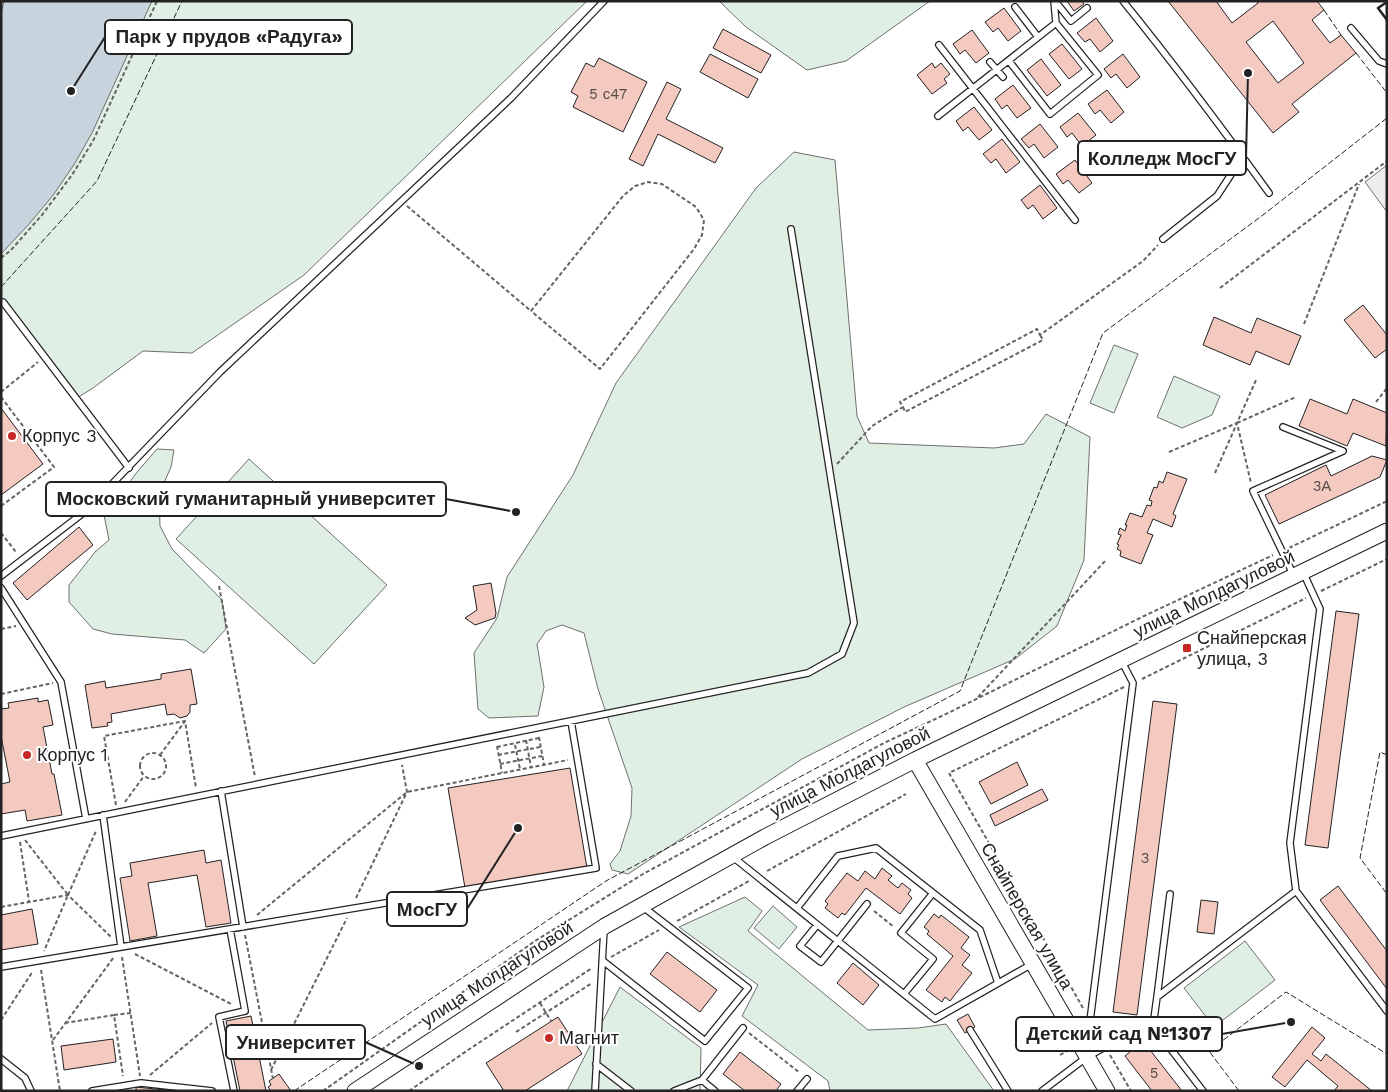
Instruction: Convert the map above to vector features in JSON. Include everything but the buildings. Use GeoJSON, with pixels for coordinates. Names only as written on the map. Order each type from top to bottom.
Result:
{"type":"FeatureCollection","features":[{"type":"Feature","properties":{"kind":"street","name":"улица Молдагуловой"},"geometry":{"type":"LineString","coordinates":[[355,1091],[604,926],[765,837],[915,760],[1387,531]]}},
{"type":"Feature","properties":{"kind":"street","name":"Снайперская улица"},"geometry":{"type":"LineString","coordinates":[[915,760],[1107,1091]]}},
{"type":"Feature","properties":{"kind":"lane"},"geometry":{"type":"LineString","coordinates":[[1,576],[88,510],[220,372],[512,98],[604,1]]}},
{"type":"Feature","properties":{"kind":"lane"},"geometry":{"type":"LineString","coordinates":[[1055,1],[1071,21],[1087,8]]}},
{"type":"Feature","properties":{"kind":"lane"},"geometry":{"type":"LineString","coordinates":[[1009,60],[1050,114],[1098,75],[1056,23],[1055,1]]}},
{"type":"Feature","properties":{"kind":"lane"},"geometry":{"type":"LineString","coordinates":[[1123,1],[1243,156],[1269,193]]}},
{"type":"Feature","properties":{"kind":"lane"},"geometry":{"type":"LineString","coordinates":[[1015,7],[1038,37]]}},
{"type":"Feature","properties":{"kind":"lane"},"geometry":{"type":"LineString","coordinates":[[938,116],[1056,23]]}},
{"type":"Feature","properties":{"kind":"lane"},"geometry":{"type":"LineString","coordinates":[[1351,28],[1379,61],[1387,64]]}},
{"type":"Feature","properties":{"kind":"lane"},"geometry":{"type":"LineString","coordinates":[[939,45],[1075,220]]}},
{"type":"Feature","properties":{"kind":"lane"},"geometry":{"type":"LineString","coordinates":[[990,62],[1004,77]]}},
{"type":"Feature","properties":{"kind":"lane"},"geometry":{"type":"LineString","coordinates":[[1163,240],[1217,196],[1243,156]]}},
{"type":"Feature","properties":{"kind":"lane"},"geometry":{"type":"LineString","coordinates":[[1,836],[808,673],[842,654],[854,623],[791,229]]}},
{"type":"Feature","properties":{"kind":"lane"},"geometry":{"type":"LineString","coordinates":[[1,303],[3,302],[129,468]]}},
{"type":"Feature","properties":{"kind":"lane"},"geometry":{"type":"LineString","coordinates":[[1283,427],[1343,452],[1253,490],[1282,551],[1314,595],[1320,609],[1290,843],[1296,891],[1387,1011]]}},
{"type":"Feature","properties":{"kind":"lane"},"geometry":{"type":"LineString","coordinates":[[1,588],[61,682],[86,819]]}},
{"type":"Feature","properties":{"kind":"lane"},"geometry":{"type":"LineString","coordinates":[[1090,1021],[1133,683],[1122,660]]}},
{"type":"Feature","properties":{"kind":"lane"},"geometry":{"type":"LineString","coordinates":[[1,967],[596,868],[571,721]]}},
{"type":"Feature","properties":{"kind":"lane"},"geometry":{"type":"LineString","coordinates":[[221,791],[243,926]]}},
{"type":"Feature","properties":{"kind":"lane"},"geometry":{"type":"LineString","coordinates":[[103,815],[121,947]]}},
{"type":"Feature","properties":{"kind":"lane"},"geometry":{"type":"LineString","coordinates":[[796,908],[838,856],[876,848],[980,930],[998,983]]}},
{"type":"Feature","properties":{"kind":"lane"},"geometry":{"type":"LineString","coordinates":[[731,856],[935,1018],[1033,963]]}},
{"type":"Feature","properties":{"kind":"lane"},"geometry":{"type":"LineString","coordinates":[[1157,997],[1296,891]]}},
{"type":"Feature","properties":{"kind":"lane"},"geometry":{"type":"LineString","coordinates":[[904,994],[933,959],[901,933],[933,893]]}},
{"type":"Feature","properties":{"kind":"lane"},"geometry":{"type":"LineString","coordinates":[[1170,894],[1153,1026],[1204,1091]]}},
{"type":"Feature","properties":{"kind":"lane"},"geometry":{"type":"LineString","coordinates":[[817,925],[800,946],[821,962],[867,904]]}},
{"type":"Feature","properties":{"kind":"lane"},"geometry":{"type":"LineString","coordinates":[[603,962],[705,1041],[748,988],[642,906]]}},
{"type":"Feature","properties":{"kind":"lane"},"geometry":{"type":"LineString","coordinates":[[595,1091],[604,926]]}},
{"type":"Feature","properties":{"kind":"lane"},"geometry":{"type":"LineString","coordinates":[[230,929],[245,1011],[219,1017],[234,1091]]}},
{"type":"Feature","properties":{"kind":"lane"},"geometry":{"type":"LineString","coordinates":[[1042,1091],[1087,1057],[1153,1026]]}},
{"type":"Feature","properties":{"kind":"lane"},"geometry":{"type":"LineString","coordinates":[[674,1091],[702,1080],[743,1028]]}},
{"type":"Feature","properties":{"kind":"lane"},"geometry":{"type":"LineString","coordinates":[[970,1030],[1008,1091]]}},
{"type":"Feature","properties":{"kind":"lane"},"geometry":{"type":"LineString","coordinates":[[1,1059],[25,1078],[31,1091]]}},
{"type":"Feature","properties":{"kind":"lane"},"geometry":{"type":"LineString","coordinates":[[596,1064],[631,1091]]}},
{"type":"Feature","properties":{"kind":"lane"},"geometry":{"type":"LineString","coordinates":[[798,1091],[807,1079]]}},
{"type":"Feature","properties":{"kind":"lane"},"geometry":{"type":"LineString","coordinates":[[702,1080],[715,1091]]}},
{"type":"Feature","properties":{"kind":"lane"},"geometry":{"type":"LineString","coordinates":[[92,1091],[141,1083],[212,1091]]}},
{"type":"Feature","properties":{"kind":"path"},"geometry":{"type":"LineString","coordinates":[[1,258],[11,250],[42,215],[72,175],[93,141],[157,1]]}},
{"type":"Feature","properties":{"kind":"path"},"geometry":{"type":"LineString","coordinates":[[1220,288],[1387,162]]}},
{"type":"Feature","properties":{"kind":"path"},"geometry":{"type":"LineString","coordinates":[[402,202],[531,311],[600,369],[694,249],[702,235],[704,220],[696,208],[662,184],[648,182],[635,186],[623,196],[531,311]]}},
{"type":"Feature","properties":{"kind":"path"},"geometry":{"type":"LineString","coordinates":[[1304,324],[1360,182]]}},
{"type":"Feature","properties":{"kind":"path"},"geometry":{"type":"LineString","coordinates":[[1040,335],[1143,261],[1163,240]]}},
{"type":"Feature","properties":{"kind":"path"},"geometry":{"type":"LineString","coordinates":[[1037,329],[1040,335],[1043,340],[905,412],[902,407],[900,402],[1037,329]]}},
{"type":"Feature","properties":{"kind":"path"},"geometry":{"type":"LineString","coordinates":[[1,392],[44,357]]}},
{"type":"Feature","properties":{"kind":"path"},"geometry":{"type":"LineString","coordinates":[[1215,473],[1256,380]]}},
{"type":"Feature","properties":{"kind":"path"},"geometry":{"type":"LineString","coordinates":[[1376,402],[1387,388]]}},
{"type":"Feature","properties":{"kind":"path"},"geometry":{"type":"LineString","coordinates":[[1,397],[54,466],[1,506]]}},
{"type":"Feature","properties":{"kind":"path"},"geometry":{"type":"LineString","coordinates":[[1169,452],[1238,424],[1296,397]]}},
{"type":"Feature","properties":{"kind":"path"},"geometry":{"type":"LineString","coordinates":[[830,472],[872,426],[902,407]]}},
{"type":"Feature","properties":{"kind":"path"},"geometry":{"type":"LineString","coordinates":[[1238,424],[1253,490]]}},
{"type":"Feature","properties":{"kind":"path"},"geometry":{"type":"LineString","coordinates":[[324,1091],[536,941],[643,874],[884,743],[1140,618],[1387,501]]}},
{"type":"Feature","properties":{"kind":"path"},"geometry":{"type":"LineString","coordinates":[[1,533],[22,560]]}},
{"type":"Feature","properties":{"kind":"path"},"geometry":{"type":"LineString","coordinates":[[1131,1091],[949,773],[1387,559]]}},
{"type":"Feature","properties":{"kind":"path"},"geometry":{"type":"LineString","coordinates":[[976,699],[1106,560]]}},
{"type":"Feature","properties":{"kind":"path"},"geometry":{"type":"LineString","coordinates":[[219,586],[256,784]]}},
{"type":"Feature","properties":{"kind":"path"},"geometry":{"type":"LineString","coordinates":[[1,630],[24,624]]}},
{"type":"Feature","properties":{"kind":"path"},"geometry":{"type":"LineString","coordinates":[[1,694],[61,682]]}},
{"type":"Feature","properties":{"kind":"path"},"geometry":{"type":"LineString","coordinates":[[160,755],[185,721]]}},
{"type":"Feature","properties":{"kind":"path"},"geometry":{"type":"LineString","coordinates":[[185,721],[197,796]]}},
{"type":"Feature","properties":{"kind":"path"},"geometry":{"type":"LineString","coordinates":[[118,812],[104,736],[185,721]]}},
{"type":"Feature","properties":{"kind":"path"},"geometry":{"type":"LineString","coordinates":[[537,728],[544,765]]}},
{"type":"Feature","properties":{"kind":"path"},"geometry":{"type":"LineString","coordinates":[[524,730],[531,767]]}},
{"type":"Feature","properties":{"kind":"path"},"geometry":{"type":"LineString","coordinates":[[513,732],[520,769]]}},
{"type":"Feature","properties":{"kind":"path"},"geometry":{"type":"LineString","coordinates":[[495,736],[502,773]]}},
{"type":"Feature","properties":{"kind":"path"},"geometry":{"type":"LineString","coordinates":[[497,747],[539,738]]}},
{"type":"Feature","properties":{"kind":"path"},"geometry":{"type":"LineString","coordinates":[[498,755],[540,747]]}},
{"type":"Feature","properties":{"kind":"path"},"geometry":{"type":"LineString","coordinates":[[148,754],[160,755],[166,762],[165,773],[158,779],[153,780],[144,776],[140,768],[141,760],[148,754]]}},
{"type":"Feature","properties":{"kind":"path"},"geometry":{"type":"LineString","coordinates":[[500,764],[542,756]]}},
{"type":"Feature","properties":{"kind":"path"},"geometry":{"type":"LineString","coordinates":[[273,1078],[243,926],[407,792],[578,758]]}},
{"type":"Feature","properties":{"kind":"path"},"geometry":{"type":"LineString","coordinates":[[118,812],[144,776]]}},
{"type":"Feature","properties":{"kind":"path"},"geometry":{"type":"LineString","coordinates":[[409,1091],[603,962],[906,794]]}},
{"type":"Feature","properties":{"kind":"path"},"geometry":{"type":"LineString","coordinates":[[68,895],[103,815]]}},
{"type":"Feature","properties":{"kind":"path"},"geometry":{"type":"LineString","coordinates":[[19,832],[29,902]]}},
{"type":"Feature","properties":{"kind":"path"},"geometry":{"type":"LineString","coordinates":[[867,904],[901,933]]}},
{"type":"Feature","properties":{"kind":"path"},"geometry":{"type":"LineString","coordinates":[[121,947],[141,1083]]}},
{"type":"Feature","properties":{"kind":"path"},"geometry":{"type":"LineString","coordinates":[[52,1040],[121,947]]}},
{"type":"Feature","properties":{"kind":"path"},"geometry":{"type":"LineString","coordinates":[[1,1020],[40,960]]}},
{"type":"Feature","properties":{"kind":"path"},"geometry":{"type":"LineString","coordinates":[[516,1032],[602,977]]}},
{"type":"Feature","properties":{"kind":"path"},"geometry":{"type":"LineString","coordinates":[[540,1003],[552,1021]]}},
{"type":"Feature","properties":{"kind":"path"},"geometry":{"type":"LineString","coordinates":[[65,1023],[131,1013]]}},
{"type":"Feature","properties":{"kind":"path"},"geometry":{"type":"LineString","coordinates":[[114,1015],[124,1086]]}},
{"type":"Feature","properties":{"kind":"path"},"geometry":{"type":"LineString","coordinates":[[141,1083],[219,1017]]}},
{"type":"Feature","properties":{"kind":"path"},"geometry":{"type":"LineString","coordinates":[[743,1028],[807,1079]]}},
{"type":"Feature","properties":{"kind":"green space"},"geometry":{"type":"Polygon","coordinates":[[[1,1],[587,1],[304,275],[192,353],[143,351],[77,398],[1,300],[1,1]]]}},
{"type":"Feature","properties":{"kind":"green space"},"geometry":{"type":"Polygon","coordinates":[[[719,1],[930,1],[846,61],[807,70],[746,27],[719,1]]]}},
{"type":"Feature","properties":{"kind":"green space"},"geometry":{"type":"Polygon","coordinates":[[[794,152],[835,160],[857,416],[869,443],[994,448],[1024,444],[1046,414],[1090,437],[1084,560],[1057,626],[1015,659],[904,707],[802,759],[628,874],[612,870],[610,864],[620,851],[631,816],[632,788],[598,689],[584,633],[562,625],[546,631],[537,644],[544,687],[538,716],[489,718],[478,709],[474,653],[497,618],[507,577],[573,475],[616,383],[756,188],[794,152]]]}},
{"type":"Feature","properties":{"kind":"green space"},"geometry":{"type":"Polygon","coordinates":[[[1114,345],[1138,354],[1114,413],[1090,403],[1114,345]]]}},
{"type":"Feature","properties":{"kind":"green space"},"geometry":{"type":"Polygon","coordinates":[[[1174,376],[1220,396],[1212,415],[1182,428],[1157,417],[1174,376]]]}},
{"type":"Feature","properties":{"kind":"green space"},"geometry":{"type":"Polygon","coordinates":[[[157,449],[174,450],[171,467],[159,494],[160,526],[172,549],[222,600],[226,629],[204,653],[185,640],[112,634],[93,629],[69,602],[69,585],[95,552],[109,540],[104,515],[157,449]]]}},
{"type":"Feature","properties":{"kind":"green space"},"geometry":{"type":"Polygon","coordinates":[[[249,459],[387,585],[314,664],[176,539],[249,459]]]}},
{"type":"Feature","properties":{"kind":"green space"},"geometry":{"type":"Polygon","coordinates":[[[745,897],[762,911],[748,931],[868,1030],[918,1028],[946,1024],[994,1091],[830,1091],[828,1081],[742,1016],[758,985],[679,927],[745,897]]]}},
{"type":"Feature","properties":{"kind":"green space"},"geometry":{"type":"Polygon","coordinates":[[[773,906],[797,927],[779,949],[754,928],[773,906]]]}},
{"type":"Feature","properties":{"kind":"green space"},"geometry":{"type":"Polygon","coordinates":[[[1245,941],[1275,980],[1214,1027],[1184,988],[1245,941]]]}},
{"type":"Feature","properties":{"kind":"green space"},"geometry":{"type":"Polygon","coordinates":[[[620,987],[701,1048],[700,1091],[567,1091],[620,987]]]}},
{"type":"Feature","properties":{"kind":"shaded area"},"geometry":{"type":"Polygon","coordinates":[[[4,1],[152,1],[92,133],[75,163],[54,194],[1,254],[1,14],[4,1]]]}},
{"type":"Feature","properties":{"kind":"shaded area"},"geometry":{"type":"Polygon","coordinates":[[[1387,165],[1387,212],[1365,182],[1387,165]]]}},
{"type":"Feature","properties":{"kind":"fence"},"geometry":{"type":"LineString","coordinates":[[1,287],[97,181],[182,1]]}},
{"type":"Feature","properties":{"kind":"fence"},"geometry":{"type":"LineString","coordinates":[[1324,10],[1341,35]]}},
{"type":"Feature","properties":{"kind":"fence"},"geometry":{"type":"LineString","coordinates":[[1356,53],[1387,93]]}},
{"type":"Feature","properties":{"kind":"fence"},"geometry":{"type":"LineString","coordinates":[[294,1091],[606,881],[960,691],[1103,333],[1263,215],[1387,118]]}},
{"type":"Feature","properties":{"kind":"fence"},"geometry":{"type":"LineString","coordinates":[[1387,755],[1380,752],[1360,858],[1387,894]]}},
{"type":"Feature","properties":{"kind":"fence"},"geometry":{"type":"LineString","coordinates":[[1239,1091],[1209,1051],[1286,992],[1387,1054]]}},
{"type":"Feature","properties":{"kind":"wall"},"geometry":{"type":"LineString","coordinates":[[1387,2],[1378,8],[1387,20]]}},
{"type":"Feature","properties":{"kind":"place","name":"Колледж МосГУ"},"geometry":{"type":"Point","coordinates":[1248,73]}},
{"type":"Feature","properties":{"kind":"place","name":"Парк у прудов «Радуга»"},"geometry":{"type":"Point","coordinates":[71,91]}},
{"type":"Feature","properties":{"kind":"place","name":"Корпус 3"},"geometry":{"type":"Point","coordinates":[12,436]}},
{"type":"Feature","properties":{"kind":"place","name":"Московский гуманитарный университет"},"geometry":{"type":"Point","coordinates":[516,512]}},
{"type":"Feature","properties":{"kind":"place","name":"Снайперская улица, 3"},"geometry":{"type":"Point","coordinates":[1187,648]}},
{"type":"Feature","properties":{"kind":"place","name":"Корпус 1"},"geometry":{"type":"Point","coordinates":[27,755]}},
{"type":"Feature","properties":{"kind":"place","name":"МосГУ"},"geometry":{"type":"Point","coordinates":[518,828]}},
{"type":"Feature","properties":{"kind":"place","name":"Детский сад №1307"},"geometry":{"type":"Point","coordinates":[1291,1022]}},
{"type":"Feature","properties":{"kind":"place","name":"Магнит"},"geometry":{"type":"Point","coordinates":[549,1038]}},
{"type":"Feature","properties":{"kind":"place","name":"Университет"},"geometry":{"type":"Point","coordinates":[419,1066]}}]}
